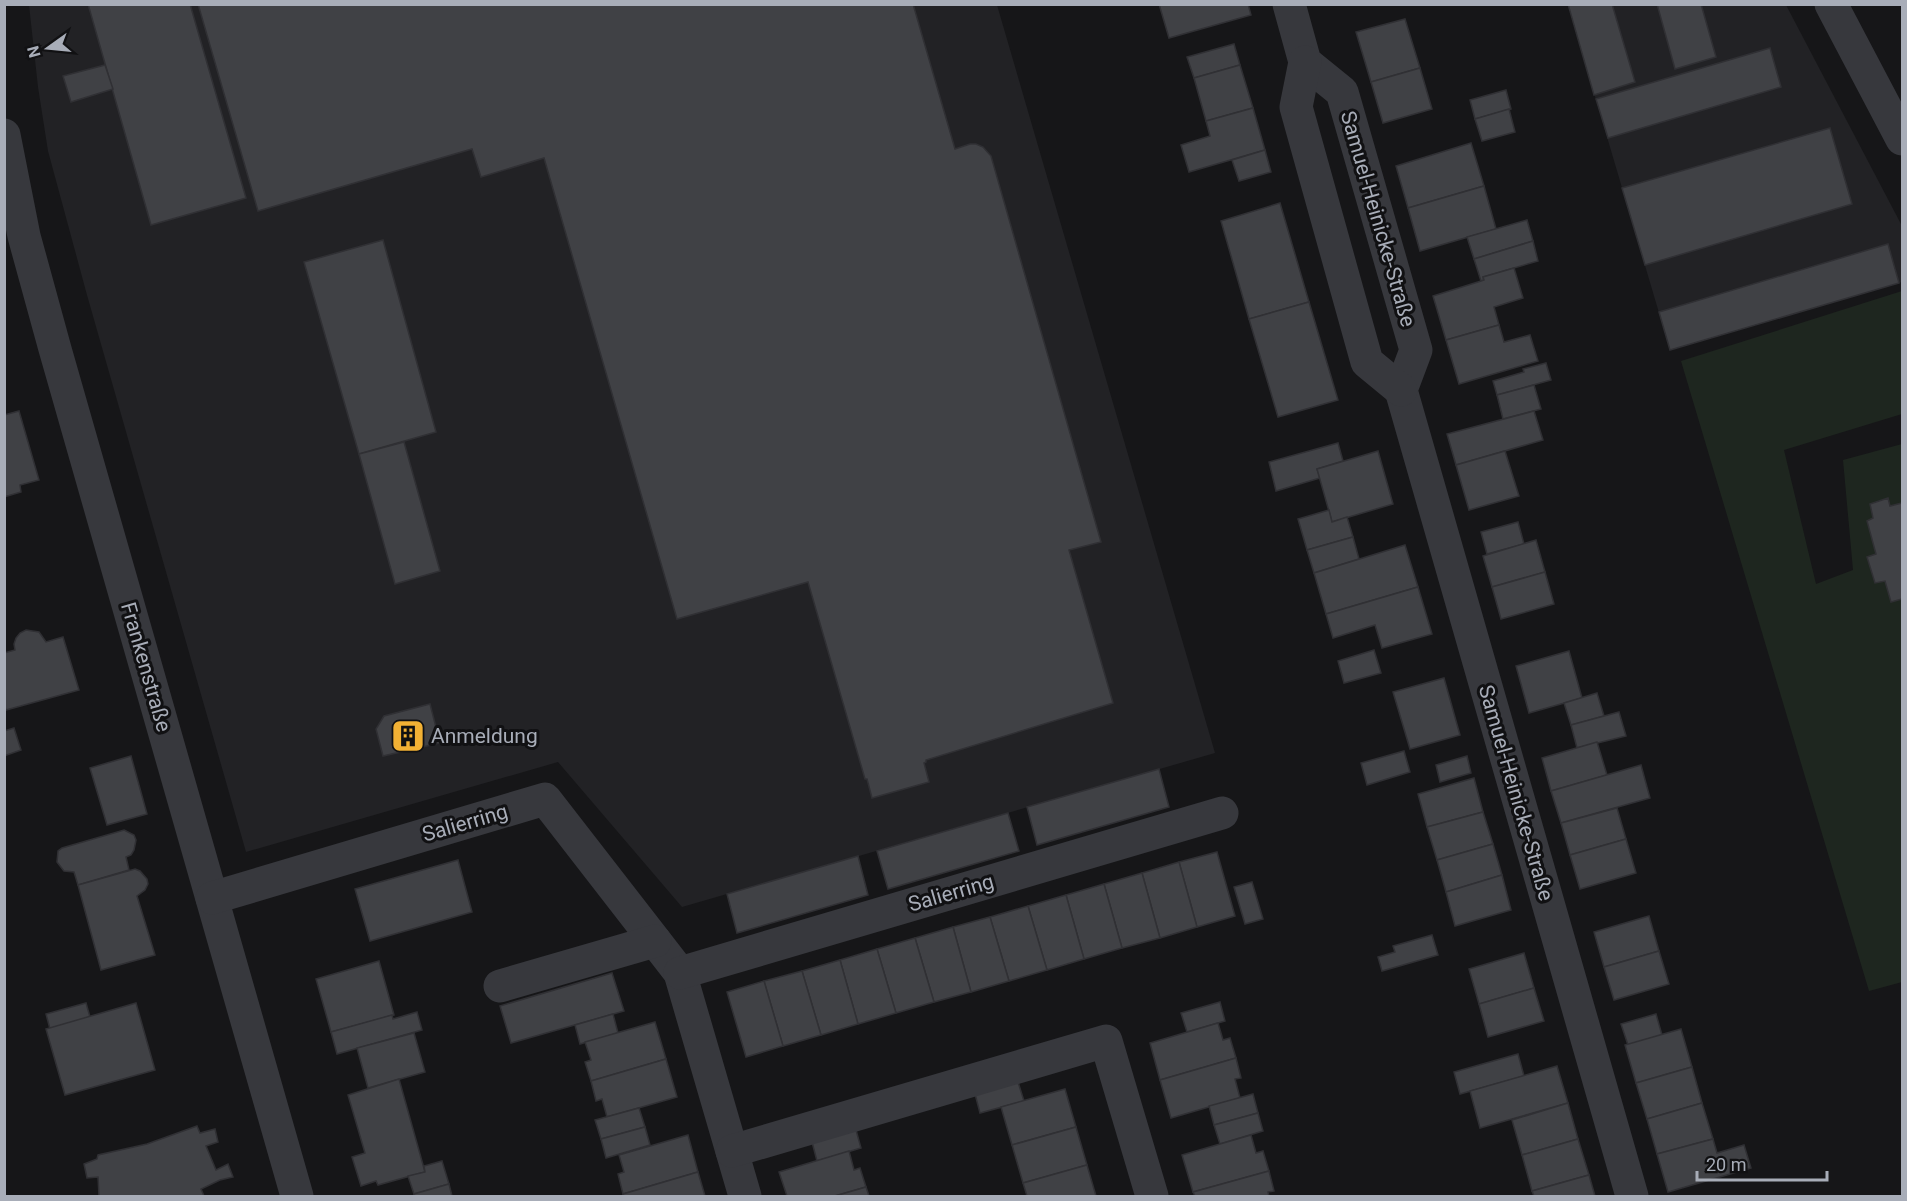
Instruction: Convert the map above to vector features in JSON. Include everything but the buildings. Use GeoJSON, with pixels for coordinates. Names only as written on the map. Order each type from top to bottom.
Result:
{"type":"FeatureCollection","features":[{"type":"Feature","properties":{"kind":"street"},"geometry":{"type":"LineString","coordinates":[[1289,4],[1305,62],[1296,107],[1367,362],[1401,390]]}},
{"type":"Feature","properties":{"kind":"street"},"geometry":{"type":"LineString","coordinates":[[1831,4],[1902,140]]}},
{"type":"Feature","properties":{"kind":"street","name":"Samuel-Heinicke-Straße"},"geometry":{"type":"LineString","coordinates":[[1305,62],[1342,92],[1416,350],[1401,390],[1632,1197]]}},
{"type":"Feature","properties":{"kind":"street","name":"Frankenstraße"},"geometry":{"type":"LineString","coordinates":[[4,135],[30,258],[297,1197]]}},
{"type":"Feature","properties":{"kind":"street","name":"Salierring"},"geometry":{"type":"LineString","coordinates":[[212,898],[545,799],[680,973],[745,1197]]}},
{"type":"Feature","properties":{"kind":"street","name":"Salierring"},"geometry":{"type":"LineString","coordinates":[[680,973],[1222,813]]}},
{"type":"Feature","properties":{"kind":"street"},"geometry":{"type":"LineString","coordinates":[[500,986],[655,941]]}},
{"type":"Feature","properties":{"kind":"street"},"geometry":{"type":"LineString","coordinates":[[732,1151],[1106,1041],[1152,1197]]}},
{"type":"Feature","properties":{"kind":"shaded area"},"geometry":{"type":"Polygon","coordinates":[[[29,5],[997,5],[1215,753],[682,907],[558,762],[246,852],[48,151],[29,5]]]}},
{"type":"Feature","properties":{"kind":"shaded area"},"geometry":{"type":"Polygon","coordinates":[[[1568,5],[1786,5],[1902,226],[1902,282],[1670,350],[1568,5]]]}},
{"type":"Feature","properties":{"kind":"shaded area"},"geometry":{"type":"Polygon","coordinates":[[[1902,291],[1902,414],[1784,450],[1816,584],[1853,570],[1843,460],[1902,444],[1902,982],[1869,991],[1681,361],[1902,291]]]}},
{"type":"Feature","properties":{"kind":"place","name":"Anmeldung"},"geometry":{"type":"Point","coordinates":[408,736]}}]}
